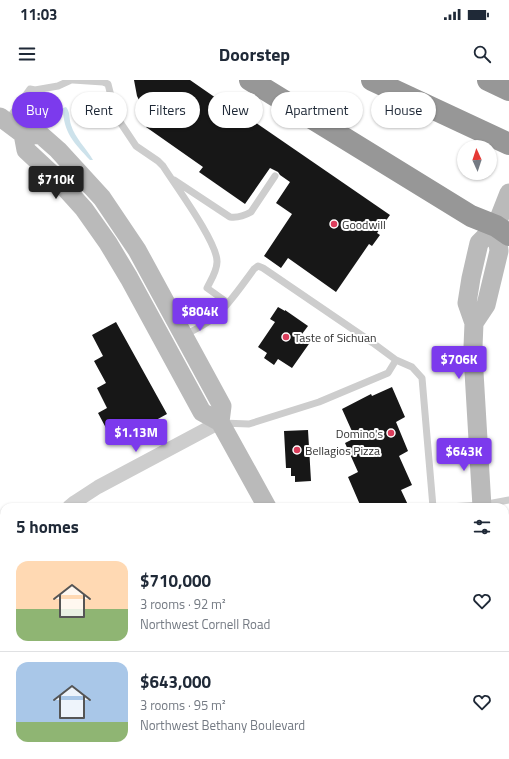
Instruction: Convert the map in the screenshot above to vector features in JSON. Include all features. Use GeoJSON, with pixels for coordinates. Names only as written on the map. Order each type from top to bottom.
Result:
{"type":"FeatureCollection","features":[{"type":"Feature","properties":{"kind":"highway"},"geometry":{"type":"LineString","coordinates":[[250,80],[471,216],[502,230]]}},
{"type":"Feature","properties":{"kind":"highway"},"geometry":{"type":"LineString","coordinates":[[372,80],[509,144]]}},
{"type":"Feature","properties":{"kind":"highway"},"geometry":{"type":"LineString","coordinates":[[488,80],[509,90]]}},
{"type":"Feature","properties":{"kind":"main road"},"geometry":{"type":"LineString","coordinates":[[3,120],[23,134],[42,135],[58,150],[102,198],[136,250],[222,406],[220,422]]}},
{"type":"Feature","properties":{"kind":"main road"},"geometry":{"type":"LineString","coordinates":[[23,134],[26,150],[61,183],[84,209],[108,243],[129,278],[202,412],[220,422],[265,503]]}},
{"type":"Feature","properties":{"kind":"main road"},"geometry":{"type":"LineString","coordinates":[[482,503],[473,353],[474,323],[486,305],[499,250],[508,195]]}},
{"type":"Feature","properties":{"kind":"street"},"geometry":{"type":"LineString","coordinates":[[74,503],[98,488],[220,422]]}},
{"type":"Feature","properties":{"kind":"lane"},"geometry":{"type":"LineString","coordinates":[[3,120],[30,89],[35,90],[58,86],[72,80],[103,82],[108,84],[120,122],[136,146],[158,160],[199,222],[216,252],[217,267],[207,288],[228,303]]}},
{"type":"Feature","properties":{"kind":"lane"},"geometry":{"type":"LineString","coordinates":[[171,178],[230,217],[236,218],[251,212],[275,176]]}},
{"type":"Feature","properties":{"kind":"lane"},"geometry":{"type":"LineString","coordinates":[[184,335],[216,316],[236,295],[254,268],[258,266],[264,268],[396,360],[412,367],[422,378],[433,503]]}},
{"type":"Feature","properties":{"kind":"lane"},"geometry":{"type":"LineString","coordinates":[[220,422],[250,424],[319,402],[388,373],[396,360]]}},
{"type":"Feature","properties":{"kind":"lane"},"geometry":{"type":"LineString","coordinates":[[496,503],[509,500]]}},
{"type":"Feature","properties":{"kind":"water"},"geometry":{"type":"Polygon","coordinates":[[[66,107],[71,128],[93,160],[90,160],[70,137],[65,124],[63,108],[66,107]]]}},
{"type":"Feature","properties":{"kind":"building"},"geometry":{"type":"Polygon","coordinates":[[[134,80],[190,80],[208,92],[208,128],[263,128],[390,215],[377,233],[380,235],[372,246],[369,244],[336,292],[288,258],[281,268],[264,256],[292,214],[276,203],[290,182],[278,172],[270,168],[245,204],[199,172],[203,167],[147,128],[200,128],[200,92],[136,92],[134,80]]]}},
{"type":"Feature","properties":{"kind":"building","name":"Taste of Sichuan"},"geometry":{"type":"Polygon","coordinates":[[[278,307],[285,310],[308,326],[302,334],[311,341],[292,368],[278,359],[274,365],[264,358],[267,353],[258,347],[275,322],[270,319],[278,307]]]}},
{"type":"Feature","properties":{"kind":"building"},"geometry":{"type":"Polygon","coordinates":[[[116,322],[167,414],[114,443],[98,413],[107,408],[97,388],[106,383],[94,361],[103,356],[92,335],[116,322]]]}},
{"type":"Feature","properties":{"kind":"building"},"geometry":{"type":"Polygon","coordinates":[[[392,387],[405,417],[396,422],[408,451],[399,456],[412,485],[401,490],[407,503],[359,503],[348,477],[358,472],[345,443],[355,438],[342,409],[371,394],[372,396],[392,387]]]}},
{"type":"Feature","properties":{"kind":"building","name":"Bellagios Pizza"},"geometry":{"type":"Polygon","coordinates":[[[308,430],[311,481],[295,482],[295,476],[291,476],[291,468],[286,468],[284,431],[308,430]]]}},
{"type":"Feature","properties":{"kind":"place","name":"Goodwill"},"geometry":{"type":"Point","coordinates":[334,224]}},
{"type":"Feature","properties":{"kind":"place","name":"Taste of Sichuan"},"geometry":{"type":"Point","coordinates":[286,337]}},
{"type":"Feature","properties":{"kind":"place","name":"Domino's"},"geometry":{"type":"Point","coordinates":[391,433]}},
{"type":"Feature","properties":{"kind":"place","name":"Bellagios Pizza"},"geometry":{"type":"Point","coordinates":[297,450]}}]}
